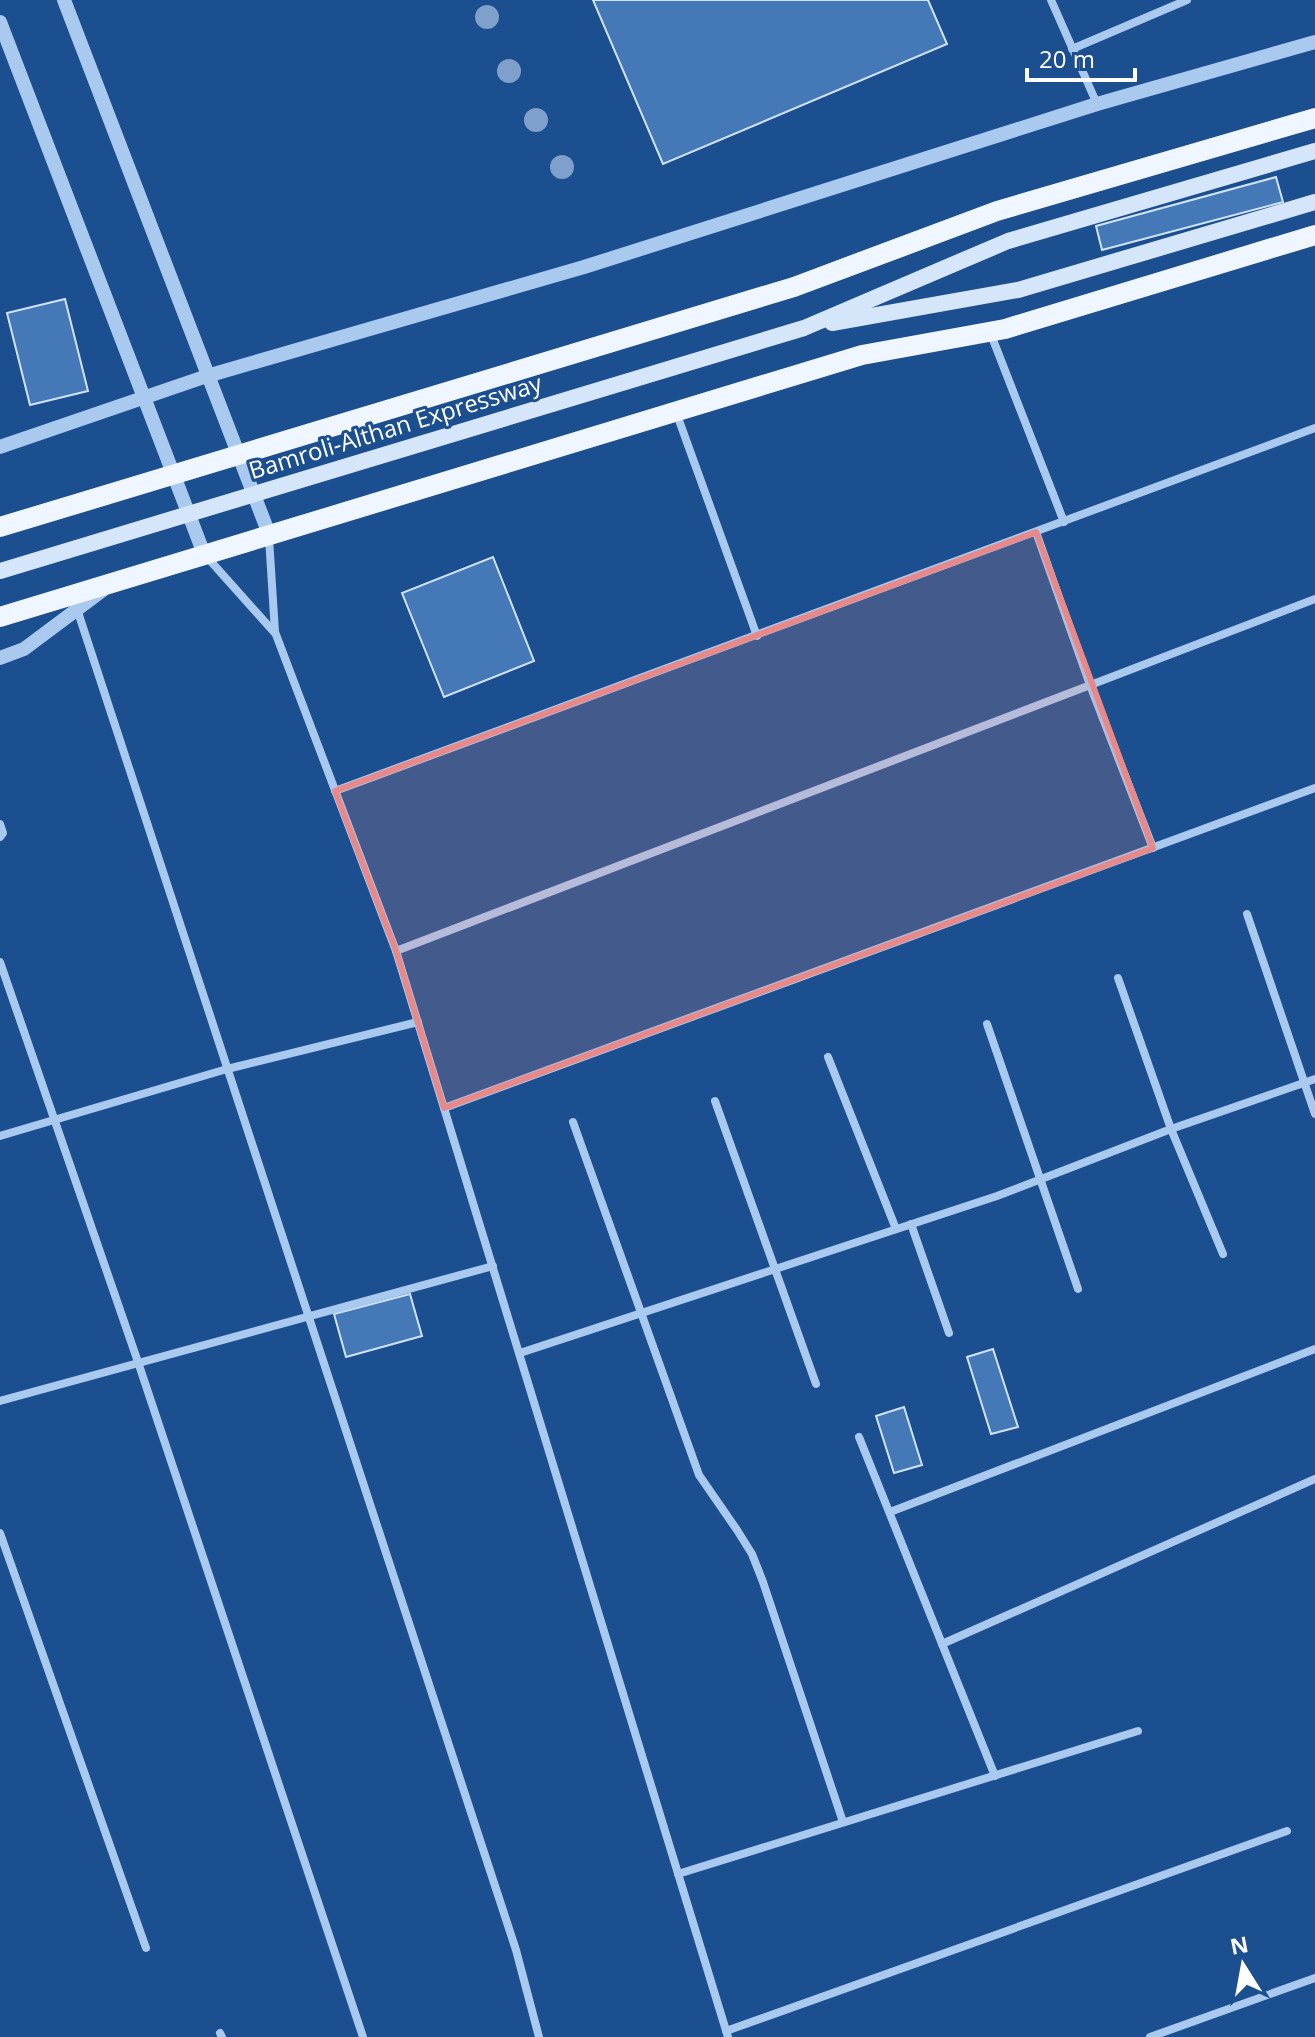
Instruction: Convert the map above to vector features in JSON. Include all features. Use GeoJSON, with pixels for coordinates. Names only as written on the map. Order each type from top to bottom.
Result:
{"type":"FeatureCollection","features":[{"type":"Feature","properties":{"kind":"main road"},"geometry":{"type":"LineString","coordinates":[[0,527],[794,287],[997,211],[1315,118]]}},
{"type":"Feature","properties":{"kind":"main road"},"geometry":{"type":"LineString","coordinates":[[804,328],[1008,241],[1315,151]]}},
{"type":"Feature","properties":{"kind":"main road"},"geometry":{"type":"LineString","coordinates":[[804,328],[1018,290],[1315,202]]}},
{"type":"Feature","properties":{"kind":"main road"},"geometry":{"type":"LineString","coordinates":[[0,617],[862,355],[990,332],[1315,235]]}},
{"type":"Feature","properties":{"kind":"main road","name":"Bamroli-Althan Expressway"},"geometry":{"type":"LineString","coordinates":[[0,571],[804,328]]}},
{"type":"Feature","properties":{"kind":"street"},"geometry":{"type":"LineString","coordinates":[[64,0],[269,534],[275,632],[396,951],[727,2034],[1287,1831]]}},
{"type":"Feature","properties":{"kind":"street"},"geometry":{"type":"LineString","coordinates":[[1051,0],[1097,104]]}},
{"type":"Feature","properties":{"kind":"street"},"geometry":{"type":"LineString","coordinates":[[1072,49],[1187,0]]}},
{"type":"Feature","properties":{"kind":"street"},"geometry":{"type":"LineString","coordinates":[[0,22],[204,554],[275,632]]}},
{"type":"Feature","properties":{"kind":"street"},"geometry":{"type":"LineString","coordinates":[[0,447],[207,376],[584,267],[1097,104],[1315,42]]}},
{"type":"Feature","properties":{"kind":"street"},"geometry":{"type":"LineString","coordinates":[[990,332],[1064,522]]}},
{"type":"Feature","properties":{"kind":"street"},"geometry":{"type":"LineString","coordinates":[[676,412],[757,636]]}},
{"type":"Feature","properties":{"kind":"street"},"geometry":{"type":"LineString","coordinates":[[335,791],[1315,428]]}},
{"type":"Feature","properties":{"kind":"street"},"geometry":{"type":"LineString","coordinates":[[1036,532],[1090,685],[1153,848]]}},
{"type":"Feature","properties":{"kind":"street"},"geometry":{"type":"LineString","coordinates":[[0,658],[24,649],[113,582]]}},
{"type":"Feature","properties":{"kind":"street"},"geometry":{"type":"LineString","coordinates":[[396,951],[1315,599]]}},
{"type":"Feature","properties":{"kind":"street"},"geometry":{"type":"LineString","coordinates":[[77,609],[516,1950],[539,2037]]}},
{"type":"Feature","properties":{"kind":"street"},"geometry":{"type":"LineString","coordinates":[[444,1108],[1315,788]]}},
{"type":"Feature","properties":{"kind":"street"},"geometry":{"type":"LineString","coordinates":[[0,824],[3,833],[0,837]]}},
{"type":"Feature","properties":{"kind":"street"},"geometry":{"type":"LineString","coordinates":[[1247,914],[1315,1114]]}},
{"type":"Feature","properties":{"kind":"street"},"geometry":{"type":"LineString","coordinates":[[0,962],[138,1362],[363,2037]]}},
{"type":"Feature","properties":{"kind":"street"},"geometry":{"type":"LineString","coordinates":[[1118,978],[1171,1129],[1223,1254]]}},
{"type":"Feature","properties":{"kind":"street"},"geometry":{"type":"LineString","coordinates":[[0,1136],[227,1069],[418,1022]]}},
{"type":"Feature","properties":{"kind":"street"},"geometry":{"type":"LineString","coordinates":[[987,1024],[1078,1289]]}},
{"type":"Feature","properties":{"kind":"street"},"geometry":{"type":"LineString","coordinates":[[828,1057],[896,1229]]}},
{"type":"Feature","properties":{"kind":"street"},"geometry":{"type":"LineString","coordinates":[[520,1353],[1040,1180],[1171,1129],[1315,1079]]}},
{"type":"Feature","properties":{"kind":"street"},"geometry":{"type":"LineString","coordinates":[[715,1101],[816,1384]]}},
{"type":"Feature","properties":{"kind":"street"},"geometry":{"type":"LineString","coordinates":[[573,1122],[699,1475],[752,1554],[763,1582],[843,1822]]}},
{"type":"Feature","properties":{"kind":"street"},"geometry":{"type":"LineString","coordinates":[[911,1224],[949,1333]]}},
{"type":"Feature","properties":{"kind":"street"},"geometry":{"type":"LineString","coordinates":[[0,1401],[493,1266]]}},
{"type":"Feature","properties":{"kind":"street"},"geometry":{"type":"LineString","coordinates":[[890,1512],[1315,1349]]}},
{"type":"Feature","properties":{"kind":"street"},"geometry":{"type":"LineString","coordinates":[[859,1437],[995,1776]]}},
{"type":"Feature","properties":{"kind":"street"},"geometry":{"type":"LineString","coordinates":[[942,1644],[1315,1479]]}},
{"type":"Feature","properties":{"kind":"street"},"geometry":{"type":"LineString","coordinates":[[0,1533],[146,1948]]}},
{"type":"Feature","properties":{"kind":"street"},"geometry":{"type":"LineString","coordinates":[[678,1874],[1138,1731]]}},
{"type":"Feature","properties":{"kind":"street"},"geometry":{"type":"LineString","coordinates":[[1150,2037],[1315,1978]]}},
{"type":"Feature","properties":{"kind":"highlighted area"},"geometry":{"type":"Polygon","coordinates":[[[1036,532],[1153,848],[444,1108],[396,951],[335,791],[1036,532]]]}},
{"type":"Feature","properties":{"kind":"building"},"geometry":{"type":"Polygon","coordinates":[[[593,0],[928,0],[947,44],[663,164],[593,0]]]}},
{"type":"Feature","properties":{"kind":"building"},"geometry":{"type":"Polygon","coordinates":[[[1276,177],[1283,202],[1102,250],[1096,226],[1276,177]]]}},
{"type":"Feature","properties":{"kind":"building"},"geometry":{"type":"Polygon","coordinates":[[[65,299],[88,391],[30,405],[7,313],[65,299]]]}},
{"type":"Feature","properties":{"kind":"building"},"geometry":{"type":"Polygon","coordinates":[[[493,557],[534,661],[444,697],[402,593],[493,557]]]}},
{"type":"Feature","properties":{"kind":"building"},"geometry":{"type":"Polygon","coordinates":[[[410,1294],[422,1336],[346,1357],[334,1314],[410,1294]]]}},
{"type":"Feature","properties":{"kind":"building"},"geometry":{"type":"Polygon","coordinates":[[[993,1349],[1018,1427],[991,1434],[967,1357],[993,1349]]]}},
{"type":"Feature","properties":{"kind":"building"},"geometry":{"type":"Polygon","coordinates":[[[904,1407],[922,1465],[894,1473],[876,1416],[904,1407]]]}}]}
